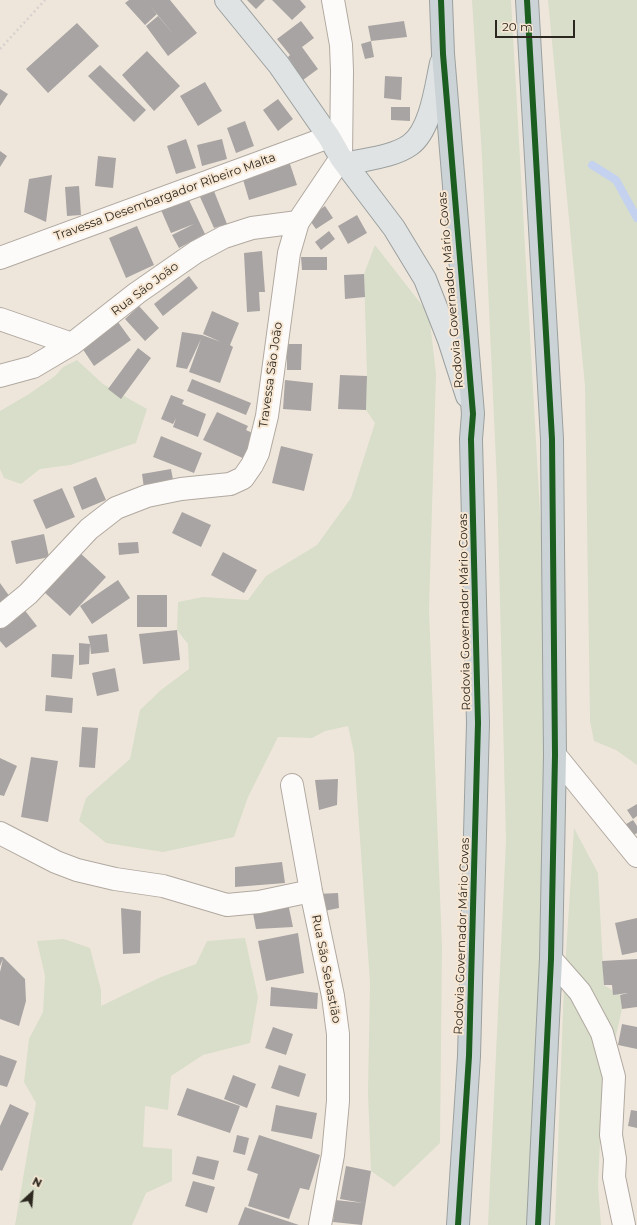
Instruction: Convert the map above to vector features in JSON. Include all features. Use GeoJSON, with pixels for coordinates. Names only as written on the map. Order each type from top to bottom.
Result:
{"type":"FeatureCollection","features":[{"type":"Feature","properties":{"kind":"highway","name":"Rodovia Governador Mário Covas"},"geometry":{"type":"LineString","coordinates":[[441,0],[443,54],[473,414],[471,439],[478,723],[469,1056],[458,1225]]}},
{"type":"Feature","properties":{"kind":"highway"},"geometry":{"type":"LineString","coordinates":[[527,0],[552,439],[555,755],[551,959],[538,1225]]}},
{"type":"Feature","properties":{"kind":"main road"},"geometry":{"type":"LineString","coordinates":[[226,0],[279,65],[329,137],[343,161],[394,228],[425,279],[449,340],[473,414]]}},
{"type":"Feature","properties":{"kind":"main road"},"geometry":{"type":"LineString","coordinates":[[343,161],[391,153],[404,148],[415,140],[428,116],[443,54]]}},
{"type":"Feature","properties":{"kind":"street"},"geometry":{"type":"LineString","coordinates":[[333,0],[340,45],[342,71],[343,161]]}},
{"type":"Feature","properties":{"kind":"street","name":"Travessa Desembargador Ribeiro Malta"},"geometry":{"type":"LineString","coordinates":[[0,258],[329,137]]}},
{"type":"Feature","properties":{"kind":"street","name":"Travessa São João"},"geometry":{"type":"LineString","coordinates":[[0,617],[28,594],[89,529],[116,508],[147,496],[181,489],[230,484],[243,478],[248,472],[258,453],[267,416],[284,282],[289,253],[298,222],[343,161]]}},
{"type":"Feature","properties":{"kind":"street","name":"Rua São João"},"geometry":{"type":"LineString","coordinates":[[0,376],[32,368],[72,344],[136,293],[196,252],[224,237],[252,228],[298,222]]}},
{"type":"Feature","properties":{"kind":"street"},"geometry":{"type":"LineString","coordinates":[[0,319],[72,344]]}},
{"type":"Feature","properties":{"kind":"street"},"geometry":{"type":"LineString","coordinates":[[555,755],[637,856]]}},
{"type":"Feature","properties":{"kind":"street","name":"Rua São Sebastião"},"geometry":{"type":"LineString","coordinates":[[292,785],[311,891],[333,996],[338,1034],[338,1101],[335,1141],[320,1225]]}},
{"type":"Feature","properties":{"kind":"street"},"geometry":{"type":"LineString","coordinates":[[0,833],[56,862],[77,870],[115,879],[163,886],[227,905],[259,902],[311,891]]}},
{"type":"Feature","properties":{"kind":"street"},"geometry":{"type":"LineString","coordinates":[[551,959],[580,992],[602,1033],[614,1077],[611,1135],[615,1159],[614,1177],[624,1225]]}},
{"type":"Feature","properties":{"kind":"path"},"geometry":{"type":"LineString","coordinates":[[0,49],[45,0]]}},
{"type":"Feature","properties":{"kind":"green space"},"geometry":{"type":"Polygon","coordinates":[[[472,0],[511,0],[554,759],[540,1078],[527,1225],[488,1225],[506,840],[497,483],[482,157],[472,0]]]}},
{"type":"Feature","properties":{"kind":"green space"},"geometry":{"type":"Polygon","coordinates":[[[548,0],[637,0],[637,765],[616,750],[594,741],[590,721],[585,386],[548,0]]]}},
{"type":"Feature","properties":{"kind":"green space"},"geometry":{"type":"Polygon","coordinates":[[[375,245],[429,314],[436,374],[429,609],[442,947],[440,1143],[394,1187],[371,1171],[368,1093],[370,983],[354,753],[348,726],[325,731],[312,738],[278,737],[248,797],[234,837],[163,852],[106,843],[79,821],[86,798],[130,759],[140,710],[161,690],[189,669],[188,644],[177,630],[178,602],[203,597],[248,600],[266,576],[317,545],[351,498],[375,423],[366,410],[367,376],[364,274],[375,245]]]}},
{"type":"Feature","properties":{"kind":"green space"},"geometry":{"type":"Polygon","coordinates":[[[77,360],[103,384],[147,409],[136,443],[70,465],[40,469],[21,484],[4,478],[0,469],[0,411],[29,394],[55,376],[63,367],[77,360]]]}},
{"type":"Feature","properties":{"kind":"green space"},"geometry":{"type":"Polygon","coordinates":[[[574,828],[598,873],[604,985],[620,995],[622,1009],[602,1097],[598,1186],[601,1225],[555,1225],[564,985],[574,828]]]}},
{"type":"Feature","properties":{"kind":"green space"},"geometry":{"type":"Polygon","coordinates":[[[245,938],[258,997],[250,1043],[203,1055],[171,1076],[168,1110],[145,1106],[143,1147],[172,1149],[172,1181],[146,1193],[132,1225],[15,1225],[36,1103],[24,1082],[29,1039],[43,1012],[45,976],[37,941],[64,939],[90,948],[101,990],[101,1006],[161,977],[196,964],[207,941],[245,938]]]}},
{"type":"Feature","properties":{"kind":"building"},"geometry":{"type":"Polygon","coordinates":[[[129,0],[170,0],[197,33],[168,56],[146,26],[158,16],[176,37],[157,14],[145,25],[125,3],[129,0]]]}},
{"type":"Feature","properties":{"kind":"building"},"geometry":{"type":"Polygon","coordinates":[[[247,0],[265,0],[256,9],[247,0]]]}},
{"type":"Feature","properties":{"kind":"building"},"geometry":{"type":"Polygon","coordinates":[[[272,0],[300,0],[306,7],[292,20],[272,0]]]}},
{"type":"Feature","properties":{"kind":"building"},"geometry":{"type":"Polygon","coordinates":[[[301,21],[314,38],[302,47],[318,69],[303,80],[288,57],[290,55],[277,39],[301,21]]]}},
{"type":"Feature","properties":{"kind":"building"},"geometry":{"type":"Polygon","coordinates":[[[404,21],[407,37],[371,41],[368,26],[404,21]]]}},
{"type":"Feature","properties":{"kind":"building"},"geometry":{"type":"Polygon","coordinates":[[[77,23],[99,46],[48,93],[26,69],[77,23]]]}},
{"type":"Feature","properties":{"kind":"building"},"geometry":{"type":"Polygon","coordinates":[[[371,41],[374,57],[365,59],[361,44],[371,41]]]}},
{"type":"Feature","properties":{"kind":"building"},"geometry":{"type":"Polygon","coordinates":[[[147,51],[180,86],[154,111],[122,75],[147,51]]]}},
{"type":"Feature","properties":{"kind":"building"},"geometry":{"type":"Polygon","coordinates":[[[100,65],[146,110],[134,122],[88,76],[100,65]]]}},
{"type":"Feature","properties":{"kind":"building"},"geometry":{"type":"Polygon","coordinates":[[[385,76],[402,77],[401,100],[384,98],[385,76]]]}},
{"type":"Feature","properties":{"kind":"building"},"geometry":{"type":"Polygon","coordinates":[[[205,82],[222,111],[198,126],[180,96],[205,82]]]}},
{"type":"Feature","properties":{"kind":"building"},"geometry":{"type":"Polygon","coordinates":[[[0,89],[8,94],[0,106],[0,89]]]}},
{"type":"Feature","properties":{"kind":"building"},"geometry":{"type":"Polygon","coordinates":[[[278,99],[293,119],[278,131],[263,110],[278,99]]]}},
{"type":"Feature","properties":{"kind":"building"},"geometry":{"type":"Polygon","coordinates":[[[391,107],[410,107],[410,121],[391,120],[391,107]]]}},
{"type":"Feature","properties":{"kind":"building"},"geometry":{"type":"Polygon","coordinates":[[[245,121],[254,146],[236,153],[227,128],[245,121]]]}},
{"type":"Feature","properties":{"kind":"building"},"geometry":{"type":"Polygon","coordinates":[[[186,139],[196,168],[176,174],[167,146],[186,139]]]}},
{"type":"Feature","properties":{"kind":"building"},"geometry":{"type":"Polygon","coordinates":[[[222,139],[227,159],[202,166],[197,145],[222,139]]]}},
{"type":"Feature","properties":{"kind":"building"},"geometry":{"type":"Polygon","coordinates":[[[0,151],[7,156],[0,167],[0,151]]]}},
{"type":"Feature","properties":{"kind":"building"},"geometry":{"type":"Polygon","coordinates":[[[98,156],[116,158],[113,188],[95,186],[98,156]]]}},
{"type":"Feature","properties":{"kind":"building"},"geometry":{"type":"Polygon","coordinates":[[[289,161],[297,185],[249,200],[242,176],[289,161]]]}},
{"type":"Feature","properties":{"kind":"building"},"geometry":{"type":"Polygon","coordinates":[[[52,175],[46,222],[24,212],[29,179],[52,175]]]}},
{"type":"Feature","properties":{"kind":"building"},"geometry":{"type":"Polygon","coordinates":[[[79,186],[81,215],[67,216],[65,187],[79,186]]]}},
{"type":"Feature","properties":{"kind":"building"},"geometry":{"type":"Polygon","coordinates":[[[214,191],[227,224],[214,228],[200,197],[214,191]]]}},
{"type":"Feature","properties":{"kind":"building"},"geometry":{"type":"Polygon","coordinates":[[[188,198],[205,234],[179,248],[172,235],[194,224],[171,233],[161,210],[188,198]]]}},
{"type":"Feature","properties":{"kind":"building"},"geometry":{"type":"Polygon","coordinates":[[[325,206],[333,218],[316,229],[308,218],[325,206]]]}},
{"type":"Feature","properties":{"kind":"building"},"geometry":{"type":"Polygon","coordinates":[[[357,215],[367,233],[348,244],[338,226],[357,215]]]}},
{"type":"Feature","properties":{"kind":"building"},"geometry":{"type":"Polygon","coordinates":[[[137,226],[154,265],[126,278],[109,238],[137,226]]]}},
{"type":"Feature","properties":{"kind":"building"},"geometry":{"type":"Polygon","coordinates":[[[329,231],[335,239],[321,250],[315,242],[329,231]]]}},
{"type":"Feature","properties":{"kind":"building"},"geometry":{"type":"Polygon","coordinates":[[[262,251],[265,292],[259,292],[260,311],[247,312],[244,253],[262,251]]]}},
{"type":"Feature","properties":{"kind":"building"},"geometry":{"type":"Polygon","coordinates":[[[301,257],[327,257],[327,270],[302,270],[301,257]]]}},
{"type":"Feature","properties":{"kind":"building"},"geometry":{"type":"Polygon","coordinates":[[[364,274],[365,297],[345,299],[344,275],[364,274]]]}},
{"type":"Feature","properties":{"kind":"building"},"geometry":{"type":"Polygon","coordinates":[[[189,276],[198,288],[163,316],[154,304],[189,276]]]}},
{"type":"Feature","properties":{"kind":"building"},"geometry":{"type":"Polygon","coordinates":[[[139,306],[159,328],[145,341],[125,319],[139,306]]]}},
{"type":"Feature","properties":{"kind":"building"},"geometry":{"type":"Polygon","coordinates":[[[212,311],[239,323],[230,345],[233,347],[220,383],[189,372],[201,339],[187,369],[176,367],[182,332],[202,335],[221,342],[203,334],[212,311]]]}},
{"type":"Feature","properties":{"kind":"building"},"geometry":{"type":"Polygon","coordinates":[[[118,322],[131,340],[94,366],[82,348],[118,322]]]}},
{"type":"Feature","properties":{"kind":"building"},"geometry":{"type":"Polygon","coordinates":[[[287,344],[302,344],[301,370],[287,370],[287,344]]]}},
{"type":"Feature","properties":{"kind":"building"},"geometry":{"type":"Polygon","coordinates":[[[138,348],[151,358],[121,399],[108,389],[138,348]]]}},
{"type":"Feature","properties":{"kind":"building"},"geometry":{"type":"Polygon","coordinates":[[[340,375],[367,376],[366,410],[338,409],[340,375]]]}},
{"type":"Feature","properties":{"kind":"building"},"geometry":{"type":"Polygon","coordinates":[[[192,379],[251,403],[246,415],[187,391],[192,379]]]}},
{"type":"Feature","properties":{"kind":"building"},"geometry":{"type":"Polygon","coordinates":[[[285,380],[313,383],[311,411],[283,409],[285,380]]]}},
{"type":"Feature","properties":{"kind":"building"},"geometry":{"type":"Polygon","coordinates":[[[171,395],[184,400],[182,404],[206,414],[198,437],[173,427],[176,418],[173,424],[161,419],[171,395]]]}},
{"type":"Feature","properties":{"kind":"building"},"geometry":{"type":"Polygon","coordinates":[[[217,412],[248,426],[246,430],[259,436],[247,460],[203,440],[217,412]]]}},
{"type":"Feature","properties":{"kind":"building"},"geometry":{"type":"Polygon","coordinates":[[[161,436],[202,453],[194,473],[153,457],[161,436]]]}},
{"type":"Feature","properties":{"kind":"building"},"geometry":{"type":"Polygon","coordinates":[[[281,446],[313,454],[304,491],[272,483],[281,446]]]}},
{"type":"Feature","properties":{"kind":"building"},"geometry":{"type":"Polygon","coordinates":[[[171,469],[175,490],[145,495],[142,474],[171,469]]]}},
{"type":"Feature","properties":{"kind":"building"},"geometry":{"type":"Polygon","coordinates":[[[96,477],[106,500],[82,510],[73,487],[96,477]]]}},
{"type":"Feature","properties":{"kind":"building"},"geometry":{"type":"Polygon","coordinates":[[[62,488],[75,517],[46,529],[33,500],[62,488]]]}},
{"type":"Feature","properties":{"kind":"building"},"geometry":{"type":"Polygon","coordinates":[[[182,512],[211,525],[201,547],[172,533],[182,512]]]}},
{"type":"Feature","properties":{"kind":"building"},"geometry":{"type":"Polygon","coordinates":[[[44,534],[49,557],[16,564],[11,541],[44,534]]]}},
{"type":"Feature","properties":{"kind":"building"},"geometry":{"type":"Polygon","coordinates":[[[138,542],[139,553],[119,555],[118,543],[138,542]]]}},
{"type":"Feature","properties":{"kind":"building"},"geometry":{"type":"Polygon","coordinates":[[[78,551],[106,577],[70,616],[42,590],[78,551]]]}},
{"type":"Feature","properties":{"kind":"building"},"geometry":{"type":"Polygon","coordinates":[[[223,552],[257,570],[244,593],[211,575],[223,552]]]}},
{"type":"Feature","properties":{"kind":"building"},"geometry":{"type":"Polygon","coordinates":[[[118,580],[130,598],[92,624],[80,606],[118,580]]]}},
{"type":"Feature","properties":{"kind":"building"},"geometry":{"type":"Polygon","coordinates":[[[0,583],[10,597],[0,604],[0,583]]]}},
{"type":"Feature","properties":{"kind":"building"},"geometry":{"type":"Polygon","coordinates":[[[137,595],[167,595],[167,627],[137,627],[137,595]]]}},
{"type":"Feature","properties":{"kind":"building"},"geometry":{"type":"Polygon","coordinates":[[[23,608],[37,626],[6,648],[0,641],[0,625],[23,608]]]}},
{"type":"Feature","properties":{"kind":"building"},"geometry":{"type":"Polygon","coordinates":[[[177,630],[180,660],[143,664],[139,634],[177,630]]]}},
{"type":"Feature","properties":{"kind":"building"},"geometry":{"type":"Polygon","coordinates":[[[107,634],[109,652],[91,654],[88,636],[107,634]]]}},
{"type":"Feature","properties":{"kind":"building"},"geometry":{"type":"Polygon","coordinates":[[[79,643],[90,644],[89,664],[79,665],[79,643]]]}},
{"type":"Feature","properties":{"kind":"building"},"geometry":{"type":"Polygon","coordinates":[[[52,654],[74,655],[72,679],[51,677],[52,654]]]}},
{"type":"Feature","properties":{"kind":"building"},"geometry":{"type":"Polygon","coordinates":[[[115,668],[119,691],[97,696],[92,673],[115,668]]]}},
{"type":"Feature","properties":{"kind":"building"},"geometry":{"type":"Polygon","coordinates":[[[46,695],[73,698],[72,713],[45,711],[46,695]]]}},
{"type":"Feature","properties":{"kind":"building"},"geometry":{"type":"Polygon","coordinates":[[[82,727],[98,728],[95,768],[79,767],[82,727]]]}},
{"type":"Feature","properties":{"kind":"building"},"geometry":{"type":"Polygon","coordinates":[[[31,757],[58,761],[48,822],[21,817],[31,757]]]}},
{"type":"Feature","properties":{"kind":"building"},"geometry":{"type":"Polygon","coordinates":[[[0,758],[17,766],[4,796],[0,795],[0,758]]]}},
{"type":"Feature","properties":{"kind":"building"},"geometry":{"type":"Polygon","coordinates":[[[338,779],[337,805],[319,810],[315,780],[338,779]]]}},
{"type":"Feature","properties":{"kind":"building"},"geometry":{"type":"Polygon","coordinates":[[[637,804],[637,816],[633,819],[627,810],[637,804]]]}},
{"type":"Feature","properties":{"kind":"building"},"geometry":{"type":"Polygon","coordinates":[[[633,820],[637,826],[637,833],[630,837],[623,826],[633,820]]]}},
{"type":"Feature","properties":{"kind":"building"},"geometry":{"type":"Polygon","coordinates":[[[282,862],[285,883],[235,887],[235,867],[282,862]]]}},
{"type":"Feature","properties":{"kind":"building"},"geometry":{"type":"Polygon","coordinates":[[[338,893],[339,908],[319,912],[317,894],[338,893]]]}},
{"type":"Feature","properties":{"kind":"building"},"geometry":{"type":"Polygon","coordinates":[[[288,903],[293,927],[256,929],[252,908],[288,903]]]}},
{"type":"Feature","properties":{"kind":"building"},"geometry":{"type":"Polygon","coordinates":[[[121,908],[141,911],[140,953],[123,954],[121,908]]]}},
{"type":"Feature","properties":{"kind":"building"},"geometry":{"type":"Polygon","coordinates":[[[637,918],[637,952],[622,955],[615,923],[637,918]]]}},
{"type":"Feature","properties":{"kind":"building"},"geometry":{"type":"Polygon","coordinates":[[[298,933],[304,973],[266,981],[258,941],[298,933]]]}},
{"type":"Feature","properties":{"kind":"building"},"geometry":{"type":"Polygon","coordinates":[[[0,957],[3,957],[25,979],[26,1001],[19,1026],[0,1019],[0,972],[3,959],[0,966],[0,957]]]}},
{"type":"Feature","properties":{"kind":"building"},"geometry":{"type":"Polygon","coordinates":[[[637,959],[637,1007],[622,1009],[620,995],[628,993],[613,995],[612,985],[604,985],[602,961],[637,959]]]}},
{"type":"Feature","properties":{"kind":"building"},"geometry":{"type":"Polygon","coordinates":[[[271,987],[318,993],[317,1009],[270,1006],[271,987]]]}},
{"type":"Feature","properties":{"kind":"building"},"geometry":{"type":"Polygon","coordinates":[[[622,1024],[637,1027],[637,1049],[618,1045],[622,1024]]]}},
{"type":"Feature","properties":{"kind":"building"},"geometry":{"type":"Polygon","coordinates":[[[273,1027],[293,1034],[286,1055],[265,1048],[273,1027]]]}},
{"type":"Feature","properties":{"kind":"building"},"geometry":{"type":"Polygon","coordinates":[[[0,1055],[17,1061],[7,1087],[0,1085],[0,1055]]]}},
{"type":"Feature","properties":{"kind":"building"},"geometry":{"type":"Polygon","coordinates":[[[279,1065],[306,1074],[299,1097],[271,1088],[279,1065]]]}},
{"type":"Feature","properties":{"kind":"building"},"geometry":{"type":"Polygon","coordinates":[[[233,1075],[256,1084],[247,1108],[224,1099],[233,1075]]]}},
{"type":"Feature","properties":{"kind":"building"},"geometry":{"type":"Polygon","coordinates":[[[187,1088],[240,1106],[230,1133],[177,1115],[187,1088]]]}},
{"type":"Feature","properties":{"kind":"building"},"geometry":{"type":"Polygon","coordinates":[[[10,1104],[29,1113],[2,1171],[0,1170],[0,1126],[10,1104]]]}},
{"type":"Feature","properties":{"kind":"building"},"geometry":{"type":"Polygon","coordinates":[[[276,1105],[317,1113],[312,1139],[271,1131],[276,1105]]]}},
{"type":"Feature","properties":{"kind":"building"},"geometry":{"type":"Polygon","coordinates":[[[631,1110],[637,1111],[637,1128],[628,1126],[631,1110]]]}},
{"type":"Feature","properties":{"kind":"building"},"geometry":{"type":"Polygon","coordinates":[[[237,1135],[249,1138],[245,1155],[233,1152],[237,1135]]]}},
{"type":"Feature","properties":{"kind":"building"},"geometry":{"type":"Polygon","coordinates":[[[259,1135],[320,1155],[309,1190],[300,1188],[289,1219],[248,1206],[258,1174],[247,1170],[259,1135]]]}},
{"type":"Feature","properties":{"kind":"building"},"geometry":{"type":"Polygon","coordinates":[[[197,1156],[219,1161],[214,1180],[192,1174],[197,1156]]]}},
{"type":"Feature","properties":{"kind":"building"},"geometry":{"type":"Polygon","coordinates":[[[346,1166],[371,1171],[362,1225],[333,1222],[335,1200],[363,1203],[340,1199],[346,1166]]]}},
{"type":"Feature","properties":{"kind":"building"},"geometry":{"type":"Polygon","coordinates":[[[193,1181],[215,1187],[207,1213],[185,1206],[193,1181]]]}},
{"type":"Feature","properties":{"kind":"building"},"geometry":{"type":"Polygon","coordinates":[[[245,1207],[299,1225],[238,1225],[245,1207]]]}},
{"type":"Feature","properties":{"kind":"waterway"},"geometry":{"type":"LineString","coordinates":[[592,165],[616,180],[637,218]]}},
{"type":"Feature","properties":{"kind":"cycle path"},"geometry":{"type":"LineString","coordinates":[[441,0],[443,54],[473,414],[471,439],[478,723],[469,1056],[458,1225]]}},
{"type":"Feature","properties":{"kind":"cycle path"},"geometry":{"type":"LineString","coordinates":[[527,0],[552,439],[555,755],[551,959],[538,1225]]}}]}
